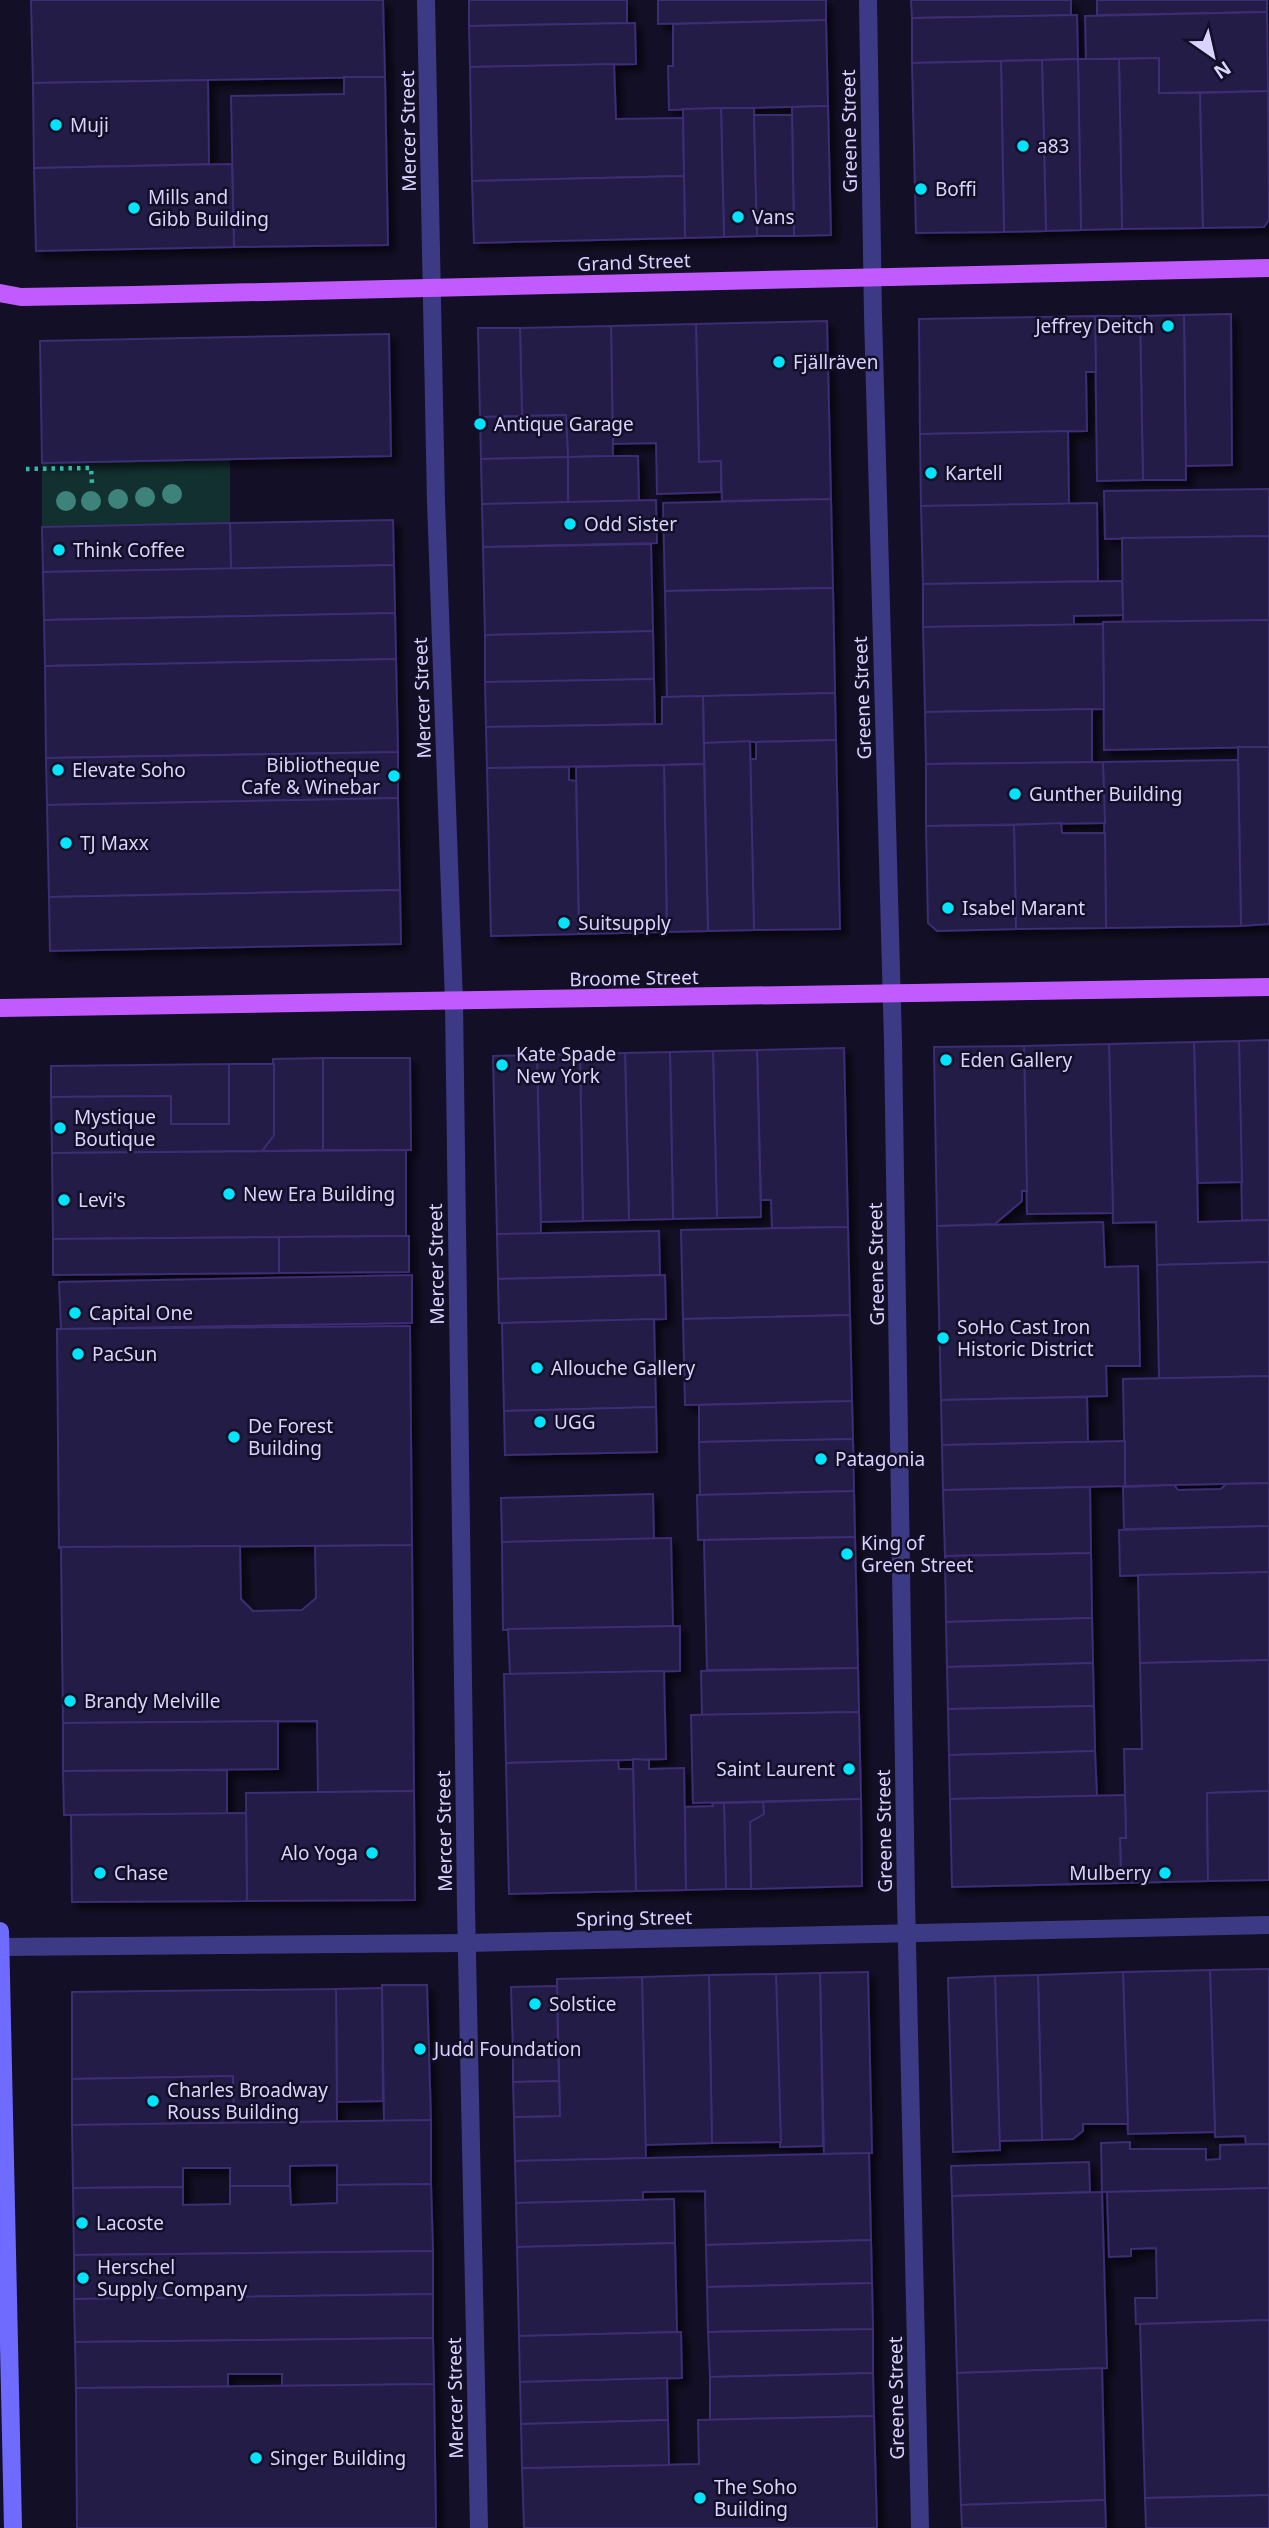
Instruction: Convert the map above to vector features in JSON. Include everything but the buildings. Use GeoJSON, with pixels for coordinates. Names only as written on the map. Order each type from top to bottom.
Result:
{"type":"FeatureCollection","features":[{"type":"Feature","properties":{"kind":"main road","name":"Grand Street"},"geometry":{"type":"LineString","coordinates":[[0,293],[22,297],[1269,268]]}},
{"type":"Feature","properties":{"kind":"main road","name":"Broome Street"},"geometry":{"type":"LineString","coordinates":[[0,1008],[1269,986]]}},
{"type":"Feature","properties":{"kind":"main road"},"geometry":{"type":"LineString","coordinates":[[0,1931],[13,2528]]}},
{"type":"Feature","properties":{"kind":"street","name":"Mercer Street"},"geometry":{"type":"LineString","coordinates":[[426,0],[454,1002],[467,1943],[479,2528]]}},
{"type":"Feature","properties":{"kind":"street","name":"Greene Street"},"geometry":{"type":"LineString","coordinates":[[868,0],[872,276],[892,993],[907,1934],[920,2528]]}},
{"type":"Feature","properties":{"kind":"street","name":"Spring Street"},"geometry":{"type":"LineString","coordinates":[[0,1947],[467,1943],[1269,1926]]}},
{"type":"Feature","properties":{"kind":"path"},"geometry":{"type":"LineString","coordinates":[[26,470],[91,468],[92,484]]}},
{"type":"Feature","properties":{"kind":"green space"},"geometry":{"type":"Polygon","coordinates":[[[230,459],[230,523],[42,527],[42,463],[230,459]]]}},
{"type":"Feature","properties":{"kind":"place","name":"Muji"},"geometry":{"type":"Point","coordinates":[56,125]}},
{"type":"Feature","properties":{"kind":"place","name":"a83"},"geometry":{"type":"Point","coordinates":[1023,146]}},
{"type":"Feature","properties":{"kind":"place","name":"Boffi"},"geometry":{"type":"Point","coordinates":[921,189]}},
{"type":"Feature","properties":{"kind":"place","name":"Mills and Gibb Building"},"geometry":{"type":"Point","coordinates":[134,208]}},
{"type":"Feature","properties":{"kind":"place","name":"Vans"},"geometry":{"type":"Point","coordinates":[738,217]}},
{"type":"Feature","properties":{"kind":"place","name":"Jeffrey Deitch"},"geometry":{"type":"Point","coordinates":[1168,326]}},
{"type":"Feature","properties":{"kind":"place","name":"Fjällräven"},"geometry":{"type":"Point","coordinates":[779,362]}},
{"type":"Feature","properties":{"kind":"place","name":"Antique Garage"},"geometry":{"type":"Point","coordinates":[480,424]}},
{"type":"Feature","properties":{"kind":"place","name":"Kartell"},"geometry":{"type":"Point","coordinates":[931,473]}},
{"type":"Feature","properties":{"kind":"place","name":"Odd Sister"},"geometry":{"type":"Point","coordinates":[570,524]}},
{"type":"Feature","properties":{"kind":"place","name":"Think Coffee"},"geometry":{"type":"Point","coordinates":[59,550]}},
{"type":"Feature","properties":{"kind":"place","name":"Elevate Soho"},"geometry":{"type":"Point","coordinates":[58,770]}},
{"type":"Feature","properties":{"kind":"place","name":"Bibliotheque Cafe & Winebar"},"geometry":{"type":"Point","coordinates":[394,776]}},
{"type":"Feature","properties":{"kind":"place","name":"Gunther Building"},"geometry":{"type":"Point","coordinates":[1015,794]}},
{"type":"Feature","properties":{"kind":"place","name":"TJ Maxx"},"geometry":{"type":"Point","coordinates":[66,843]}},
{"type":"Feature","properties":{"kind":"place","name":"Isabel Marant"},"geometry":{"type":"Point","coordinates":[948,908]}},
{"type":"Feature","properties":{"kind":"place","name":"Suitsupply"},"geometry":{"type":"Point","coordinates":[564,923]}},
{"type":"Feature","properties":{"kind":"place","name":"Eden Gallery"},"geometry":{"type":"Point","coordinates":[946,1060]}},
{"type":"Feature","properties":{"kind":"place","name":"Kate Spade New York"},"geometry":{"type":"Point","coordinates":[502,1065]}},
{"type":"Feature","properties":{"kind":"place","name":"Mystique Boutique"},"geometry":{"type":"Point","coordinates":[60,1128]}},
{"type":"Feature","properties":{"kind":"place","name":"New Era Building"},"geometry":{"type":"Point","coordinates":[229,1194]}},
{"type":"Feature","properties":{"kind":"place","name":"Levi's"},"geometry":{"type":"Point","coordinates":[64,1200]}},
{"type":"Feature","properties":{"kind":"place","name":"Capital One"},"geometry":{"type":"Point","coordinates":[75,1313]}},
{"type":"Feature","properties":{"kind":"place","name":"SoHo Cast Iron Historic District"},"geometry":{"type":"Point","coordinates":[943,1338]}},
{"type":"Feature","properties":{"kind":"place","name":"PacSun"},"geometry":{"type":"Point","coordinates":[78,1354]}},
{"type":"Feature","properties":{"kind":"place","name":"Allouche Gallery"},"geometry":{"type":"Point","coordinates":[537,1368]}},
{"type":"Feature","properties":{"kind":"place","name":"UGG"},"geometry":{"type":"Point","coordinates":[540,1422]}},
{"type":"Feature","properties":{"kind":"place","name":"De Forest Building"},"geometry":{"type":"Point","coordinates":[234,1437]}},
{"type":"Feature","properties":{"kind":"place","name":"Patagonia"},"geometry":{"type":"Point","coordinates":[821,1459]}},
{"type":"Feature","properties":{"kind":"place","name":"King of Green Street"},"geometry":{"type":"Point","coordinates":[847,1554]}},
{"type":"Feature","properties":{"kind":"place","name":"Brandy Melville"},"geometry":{"type":"Point","coordinates":[70,1701]}},
{"type":"Feature","properties":{"kind":"place","name":"Saint Laurent"},"geometry":{"type":"Point","coordinates":[849,1769]}},
{"type":"Feature","properties":{"kind":"place","name":"Alo Yoga"},"geometry":{"type":"Point","coordinates":[372,1853]}},
{"type":"Feature","properties":{"kind":"place","name":"Chase"},"geometry":{"type":"Point","coordinates":[100,1873]}},
{"type":"Feature","properties":{"kind":"place","name":"Mulberry"},"geometry":{"type":"Point","coordinates":[1165,1873]}},
{"type":"Feature","properties":{"kind":"place","name":"Solstice"},"geometry":{"type":"Point","coordinates":[535,2004]}},
{"type":"Feature","properties":{"kind":"place","name":"Judd Foundation"},"geometry":{"type":"Point","coordinates":[420,2049]}},
{"type":"Feature","properties":{"kind":"place","name":"Charles Broadway Rouss Building"},"geometry":{"type":"Point","coordinates":[153,2101]}},
{"type":"Feature","properties":{"kind":"place","name":"Lacoste"},"geometry":{"type":"Point","coordinates":[82,2223]}},
{"type":"Feature","properties":{"kind":"place","name":"Herschel Supply Company"},"geometry":{"type":"Point","coordinates":[83,2278]}},
{"type":"Feature","properties":{"kind":"place","name":"Singer Building"},"geometry":{"type":"Point","coordinates":[256,2458]}},
{"type":"Feature","properties":{"kind":"place","name":"The Soho Building"},"geometry":{"type":"Point","coordinates":[700,2498]}}]}
